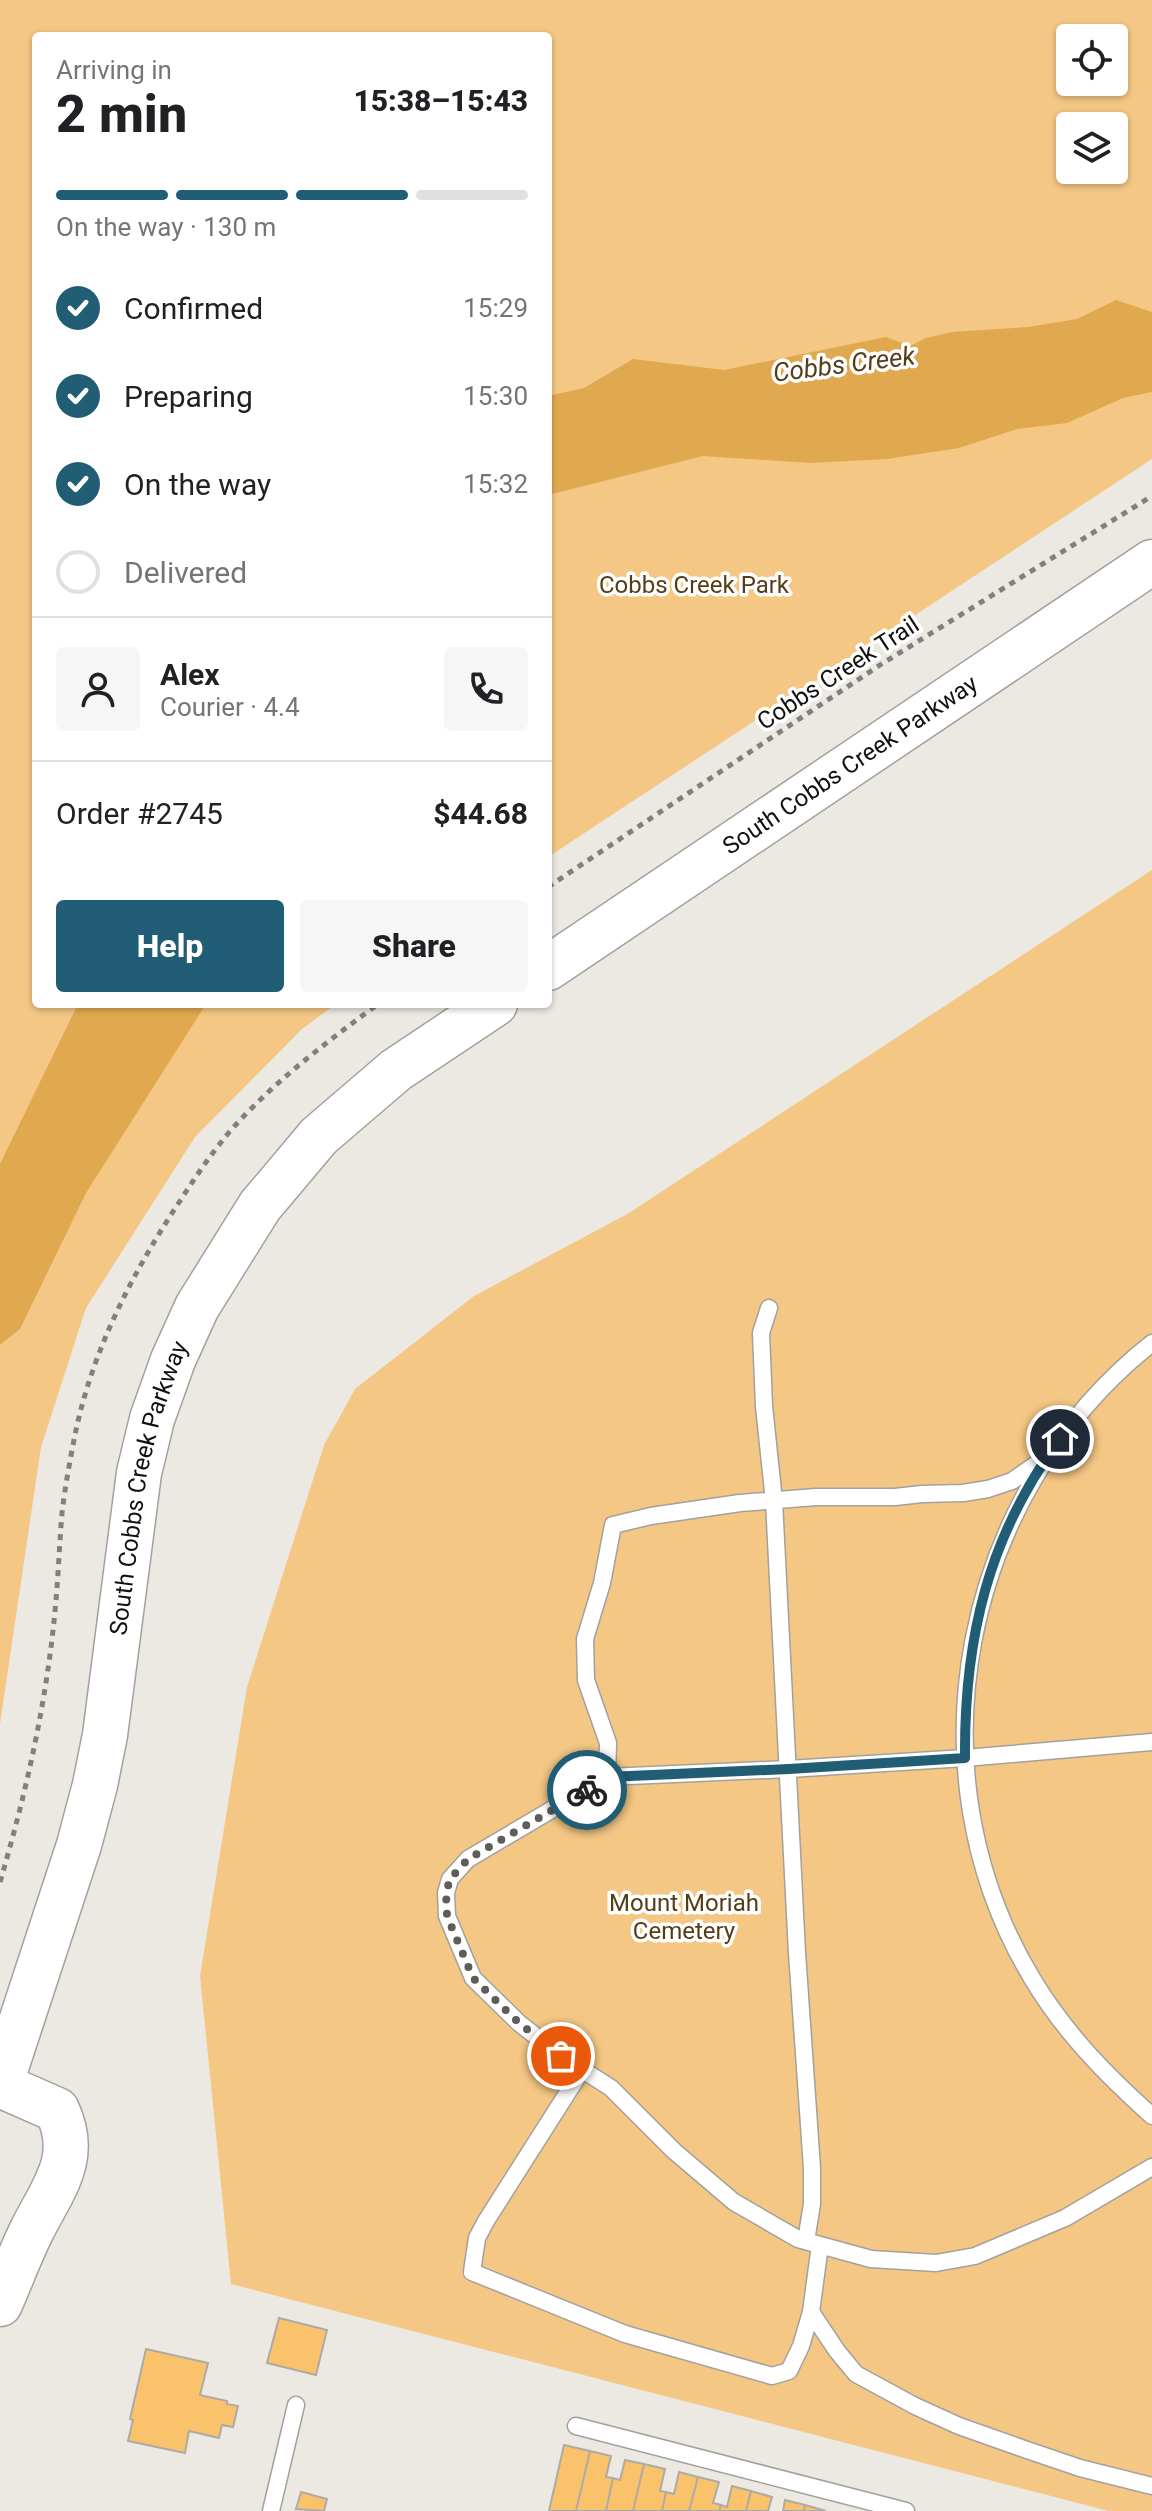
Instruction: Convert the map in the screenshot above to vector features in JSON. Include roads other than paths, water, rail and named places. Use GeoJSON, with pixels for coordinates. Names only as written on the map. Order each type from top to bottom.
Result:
{"type":"FeatureCollection","features":[{"type":"Feature","properties":{"kind":"main road","name":"South Cobbs Creek Parkway"},"geometry":{"type":"LineString","coordinates":[[552,965],[1152,562]]}},
{"type":"Feature","properties":{"kind":"main road","name":"South Cobbs Creek Parkway"},"geometry":{"type":"LineString","coordinates":[[0,2086],[79,1845],[95,1785],[105,1735],[139,1473],[152,1419],[173,1360],[197,1307],[260,1206],[319,1136],[396,1070],[489,1008]]}},
{"type":"Feature","properties":{"kind":"main road"},"geometry":{"type":"LineString","coordinates":[[0,2086],[57,2110],[65,2125],[67,2143],[61,2175],[31,2231],[0,2304]]}},
{"type":"Feature","properties":{"kind":"lane"},"geometry":{"type":"LineString","coordinates":[[582,2070],[486,2221],[477,2238],[472,2272],[625,2334],[772,2376],[789,2371],[801,2346],[811,2312],[812,2168],[797,1953],[774,1501],[761,1347],[761,1333],[769,1308]]}},
{"type":"Feature","properties":{"kind":"lane"},"geometry":{"type":"LineString","coordinates":[[1152,1343],[1104,1386],[1073,1420],[1023,1496],[1004,1537],[976,1623],[966,1698],[965,1758],[970,1804],[993,1894],[1032,1978],[1086,2053],[1152,2116]]}},
{"type":"Feature","properties":{"kind":"lane"},"geometry":{"type":"LineString","coordinates":[[607,1777],[608,1743],[586,1680],[585,1639],[602,1583],[613,1525],[740,1503],[816,1497],[895,1497],[988,1489],[1012,1481],[1047,1457]]}},
{"type":"Feature","properties":{"kind":"lane"},"geometry":{"type":"LineString","coordinates":[[1152,1742],[965,1758],[607,1777],[468,1859],[450,1879],[446,1893],[447,1916],[473,1978],[519,2023],[561,2056],[611,2088],[674,2151],[734,2202],[798,2239],[871,2259],[936,2263],[975,2256],[1065,2218],[1152,2167]]}},
{"type":"Feature","properties":{"kind":"lane"},"geometry":{"type":"LineString","coordinates":[[811,2312],[856,2374],[915,2406],[959,2426],[1080,2468],[1152,2486]]}},
{"type":"Feature","properties":{"kind":"lane"},"geometry":{"type":"LineString","coordinates":[[271,2511],[296,2405]]}},
{"type":"Feature","properties":{"kind":"lane"},"geometry":{"type":"LineString","coordinates":[[576,2426],[906,2511]]}},
{"type":"Feature","properties":{"kind":"water label","name":"Cobbs Creek"},"geometry":{"type":"Point","coordinates":[844,364]}},
{"type":"Feature","properties":{"kind":"park label","name":"Cobbs Creek Park"},"geometry":{"type":"Point","coordinates":[694,585]}},
{"type":"Feature","properties":{"kind":"park label","name":"Mount Moriah Cemetery"},"geometry":{"type":"Point","coordinates":[684,1917]}}]}
